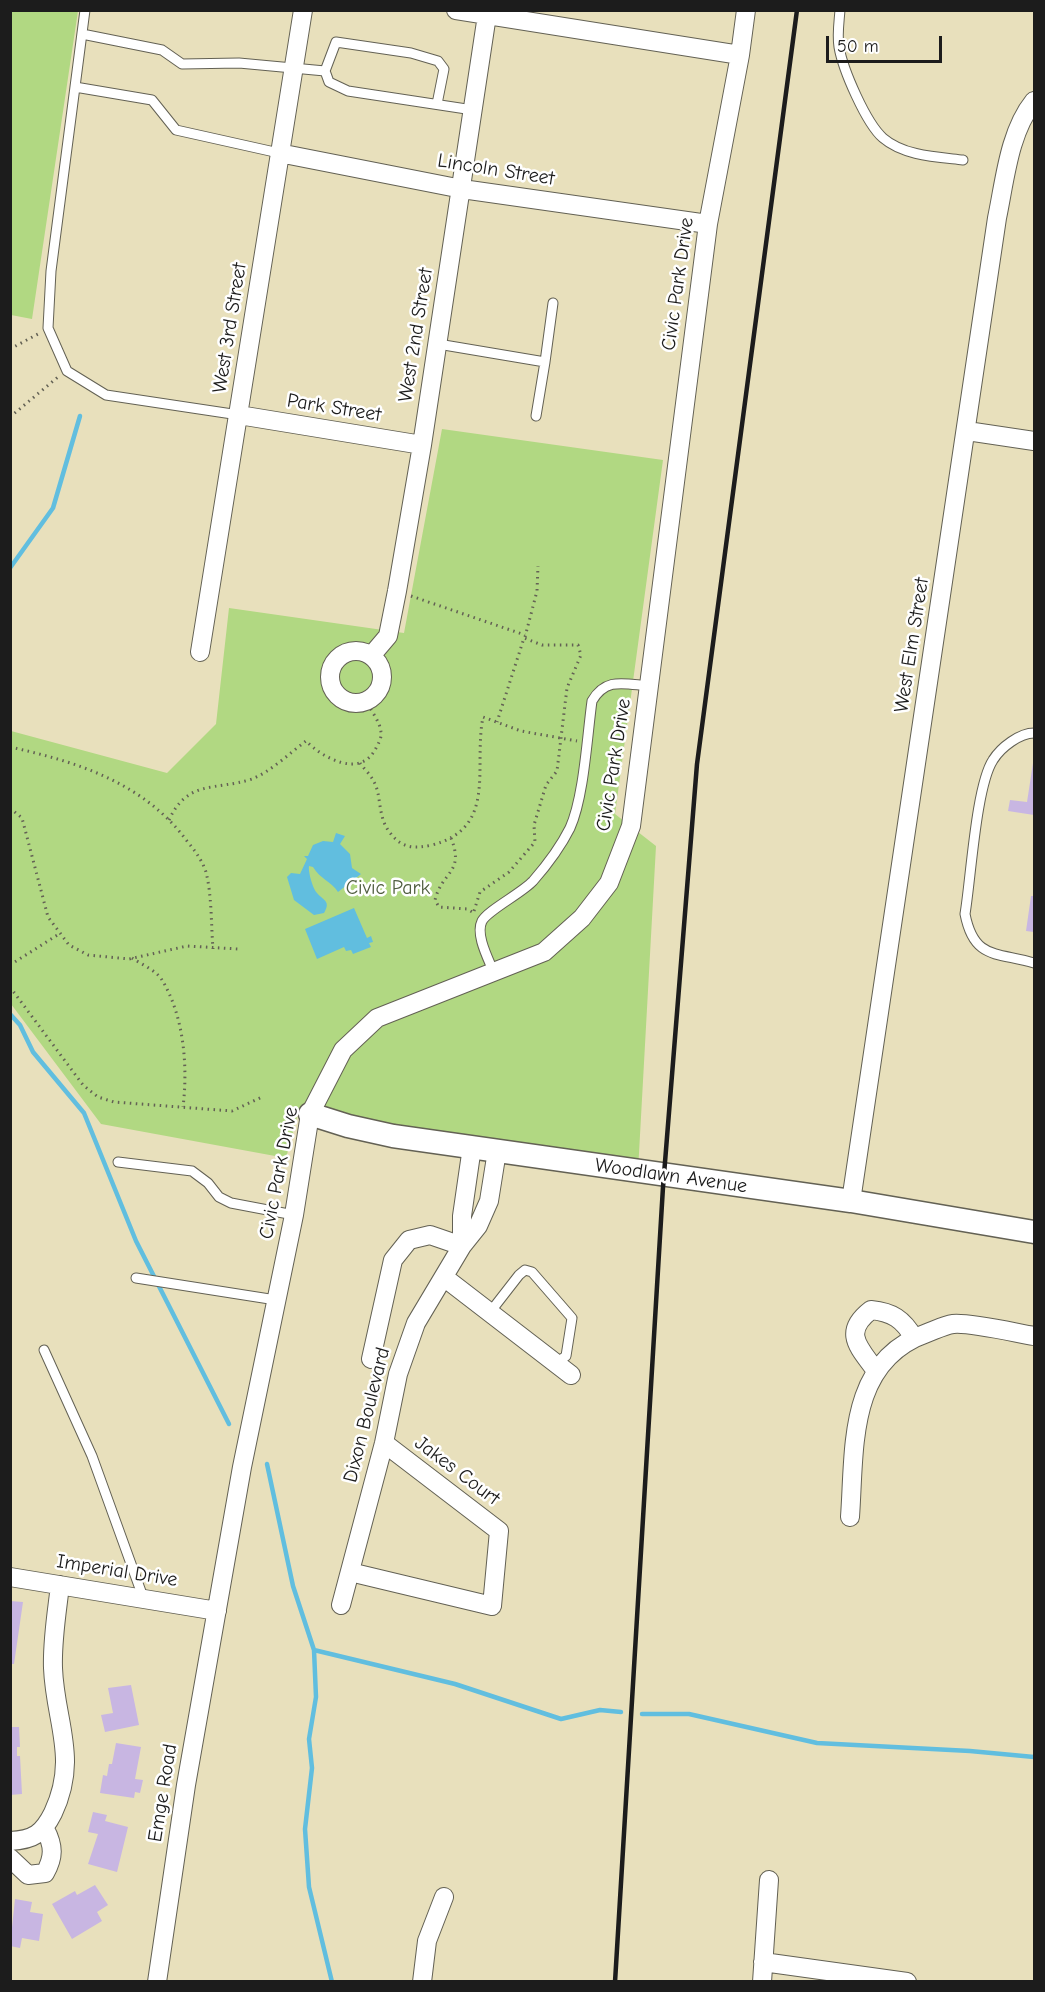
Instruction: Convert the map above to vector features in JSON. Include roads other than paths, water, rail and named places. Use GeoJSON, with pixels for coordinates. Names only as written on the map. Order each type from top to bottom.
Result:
{"type":"FeatureCollection","features":[{"type":"Feature","properties":{"kind":"street","name":"West 3rd Street"},"geometry":{"type":"LineString","coordinates":[[200,652],[303,10]]}},
{"type":"Feature","properties":{"kind":"street"},"geometry":{"type":"LineString","coordinates":[[456,10],[740,55]]}},
{"type":"Feature","properties":{"kind":"street","name":"Civic Park Drive"},"geometry":{"type":"LineString","coordinates":[[217,1611],[246,1448],[294,1215],[310,1114],[343,1050],[378,1018],[544,952],[582,918],[609,883],[631,826],[708,224],[740,55],[746,10]]}},
{"type":"Feature","properties":{"kind":"street","name":"West 2nd Street"},"geometry":{"type":"LineString","coordinates":[[371,656],[388,636],[397,591],[438,344],[487,15]]}},
{"type":"Feature","properties":{"kind":"street","name":"West Elm Street"},"geometry":{"type":"LineString","coordinates":[[851,1201],[1000,207],[1013,146],[1027,110],[1035,101]]}},
{"type":"Feature","properties":{"kind":"street","name":"Lincoln Street"},"geometry":{"type":"LineString","coordinates":[[279,153],[462,189],[708,224]]}},
{"type":"Feature","properties":{"kind":"street","name":"Park Street"},"geometry":{"type":"LineString","coordinates":[[239,415],[422,445]]}},
{"type":"Feature","properties":{"kind":"street"},"geometry":{"type":"LineString","coordinates":[[967,431],[1035,441]]}},
{"type":"Feature","properties":{"kind":"street"},"geometry":{"type":"LineString","coordinates":[[356,651],[371,656],[381,671],[382,680],[379,689],[366,702],[357,704],[340,699],[334,693],[330,676],[335,661],[348,652],[356,651]]}},
{"type":"Feature","properties":{"kind":"street","name":"Woodlawn Avenue"},"geometry":{"type":"LineString","coordinates":[[310,1114],[348,1126],[393,1136],[851,1201],[1035,1232]]}},
{"type":"Feature","properties":{"kind":"street","name":"Dixon Boulevard"},"geometry":{"type":"LineString","coordinates":[[462,1246],[462,1216],[472,1147]]}},
{"type":"Feature","properties":{"kind":"street","name":"Dixon Boulevard"},"geometry":{"type":"LineString","coordinates":[[341,1605],[384,1443],[398,1374],[416,1323],[445,1278],[462,1246],[478,1226],[489,1201],[497,1151]]}},
{"type":"Feature","properties":{"kind":"street"},"geometry":{"type":"LineString","coordinates":[[371,1359],[393,1260],[409,1240],[430,1235],[462,1246]]}},
{"type":"Feature","properties":{"kind":"street"},"geometry":{"type":"LineString","coordinates":[[445,1278],[491,1311],[571,1375]]}},
{"type":"Feature","properties":{"kind":"street"},"geometry":{"type":"LineString","coordinates":[[876,1371],[856,1344],[854,1331],[860,1318],[871,1310],[895,1316],[904,1322],[914,1338]]}},
{"type":"Feature","properties":{"kind":"street"},"geometry":{"type":"LineString","coordinates":[[850,1517],[858,1416],[865,1391],[876,1371],[893,1350],[914,1338],[953,1324],[1035,1336]]}},
{"type":"Feature","properties":{"kind":"street","name":"Jakes Court"},"geometry":{"type":"LineString","coordinates":[[350,1572],[492,1606],[499,1531],[384,1443]]}},
{"type":"Feature","properties":{"kind":"street","name":"Imperial Drive"},"geometry":{"type":"LineString","coordinates":[[10,1577],[143,1597],[217,1611]]}},
{"type":"Feature","properties":{"kind":"street"},"geometry":{"type":"LineString","coordinates":[[10,1841],[22,1840],[45,1829],[64,1790],[65,1738],[53,1670],[60,1585]]}},
{"type":"Feature","properties":{"kind":"street","name":"Emge Road"},"geometry":{"type":"LineString","coordinates":[[157,1982],[186,1785],[217,1611]]}},
{"type":"Feature","properties":{"kind":"street"},"geometry":{"type":"LineString","coordinates":[[10,1858],[27,1875],[45,1873],[53,1859],[50,1838],[45,1829]]}},
{"type":"Feature","properties":{"kind":"street"},"geometry":{"type":"LineString","coordinates":[[762,1982],[769,1880]]}},
{"type":"Feature","properties":{"kind":"street"},"geometry":{"type":"LineString","coordinates":[[422,1982],[427,1941],[444,1897]]}},
{"type":"Feature","properties":{"kind":"street"},"geometry":{"type":"LineString","coordinates":[[763,1962],[907,1982]]}},
{"type":"Feature","properties":{"kind":"lane"},"geometry":{"type":"LineString","coordinates":[[85,10],[51,271],[48,328],[68,371],[106,395],[239,415]]}},
{"type":"Feature","properties":{"kind":"lane"},"geometry":{"type":"LineString","coordinates":[[840,10],[838,29],[843,64],[866,113],[882,138],[900,148],[920,154],[963,160]]}},
{"type":"Feature","properties":{"kind":"lane"},"geometry":{"type":"LineString","coordinates":[[82,34],[162,50],[182,64],[239,63],[293,66],[326,71]]}},
{"type":"Feature","properties":{"kind":"lane"},"geometry":{"type":"LineString","coordinates":[[436,104],[444,69],[438,61],[411,53],[336,42],[326,71],[329,82],[348,91],[473,110]]}},
{"type":"Feature","properties":{"kind":"lane"},"geometry":{"type":"LineString","coordinates":[[75,87],[152,100],[176,130],[279,153]]}},
{"type":"Feature","properties":{"kind":"lane"},"geometry":{"type":"LineString","coordinates":[[536,416],[553,303]]}},
{"type":"Feature","properties":{"kind":"lane"},"geometry":{"type":"LineString","coordinates":[[438,344],[544,362]]}},
{"type":"Feature","properties":{"kind":"lane"},"geometry":{"type":"LineString","coordinates":[[494,973],[481,935],[483,919],[525,889],[552,860],[570,827],[592,701],[599,689],[621,684],[648,686]]}},
{"type":"Feature","properties":{"kind":"lane"},"geometry":{"type":"LineString","coordinates":[[1035,733],[1026,733],[993,759],[985,781],[965,914],[969,934],[974,941],[993,954],[1035,963]]}},
{"type":"Feature","properties":{"kind":"lane"},"geometry":{"type":"LineString","coordinates":[[118,1162],[192,1171],[208,1183],[219,1197],[231,1203],[294,1215]]}},
{"type":"Feature","properties":{"kind":"lane"},"geometry":{"type":"LineString","coordinates":[[491,1311],[519,1275],[525,1270],[532,1272],[572,1318],[566,1356],[556,1363]]}},
{"type":"Feature","properties":{"kind":"lane"},"geometry":{"type":"LineString","coordinates":[[136,1278],[276,1300]]}},
{"type":"Feature","properties":{"kind":"lane"},"geometry":{"type":"LineString","coordinates":[[44,1350],[92,1456],[143,1597]]}},
{"type":"Feature","properties":{"kind":"water"},"geometry":{"type":"Polygon","coordinates":[[[336,833],[345,836],[340,844],[350,854],[352,868],[361,874],[338,892],[313,867],[309,866],[314,888],[327,904],[324,913],[314,915],[294,900],[287,877],[291,873],[300,874],[307,859],[304,856],[308,856],[313,845],[323,841],[333,842],[336,833]]]}},
{"type":"Feature","properties":{"kind":"water"},"geometry":{"type":"Polygon","coordinates":[[[354,908],[367,938],[371,936],[373,942],[369,943],[371,947],[353,954],[351,950],[346,951],[344,947],[317,959],[305,929],[354,908]]]}},
{"type":"Feature","properties":{"kind":"waterway"},"geometry":{"type":"LineString","coordinates":[[10,568],[53,508],[80,416]]}},
{"type":"Feature","properties":{"kind":"waterway"},"geometry":{"type":"LineString","coordinates":[[10,1014],[20,1025],[33,1052],[84,1113],[136,1241],[229,1424]]}},
{"type":"Feature","properties":{"kind":"waterway"},"geometry":{"type":"LineString","coordinates":[[267,1464],[293,1586],[314,1650],[316,1697],[309,1739],[312,1768],[305,1829],[309,1887],[332,1982]]}},
{"type":"Feature","properties":{"kind":"waterway"},"geometry":{"type":"LineString","coordinates":[[314,1650],[455,1684],[561,1719],[600,1710],[621,1712]]}},
{"type":"Feature","properties":{"kind":"waterway"},"geometry":{"type":"LineString","coordinates":[[642,1714],[689,1714],[817,1743],[970,1751],[1034,1757]]}},
{"type":"Feature","properties":{"kind":"railway"},"geometry":{"type":"LineString","coordinates":[[615,1982],[663,1187],[697,764],[797,10]]}},
{"type":"Feature","properties":{"kind":"park label","name":"Civic Park"},"geometry":{"type":"Point","coordinates":[388,888]}}]}
